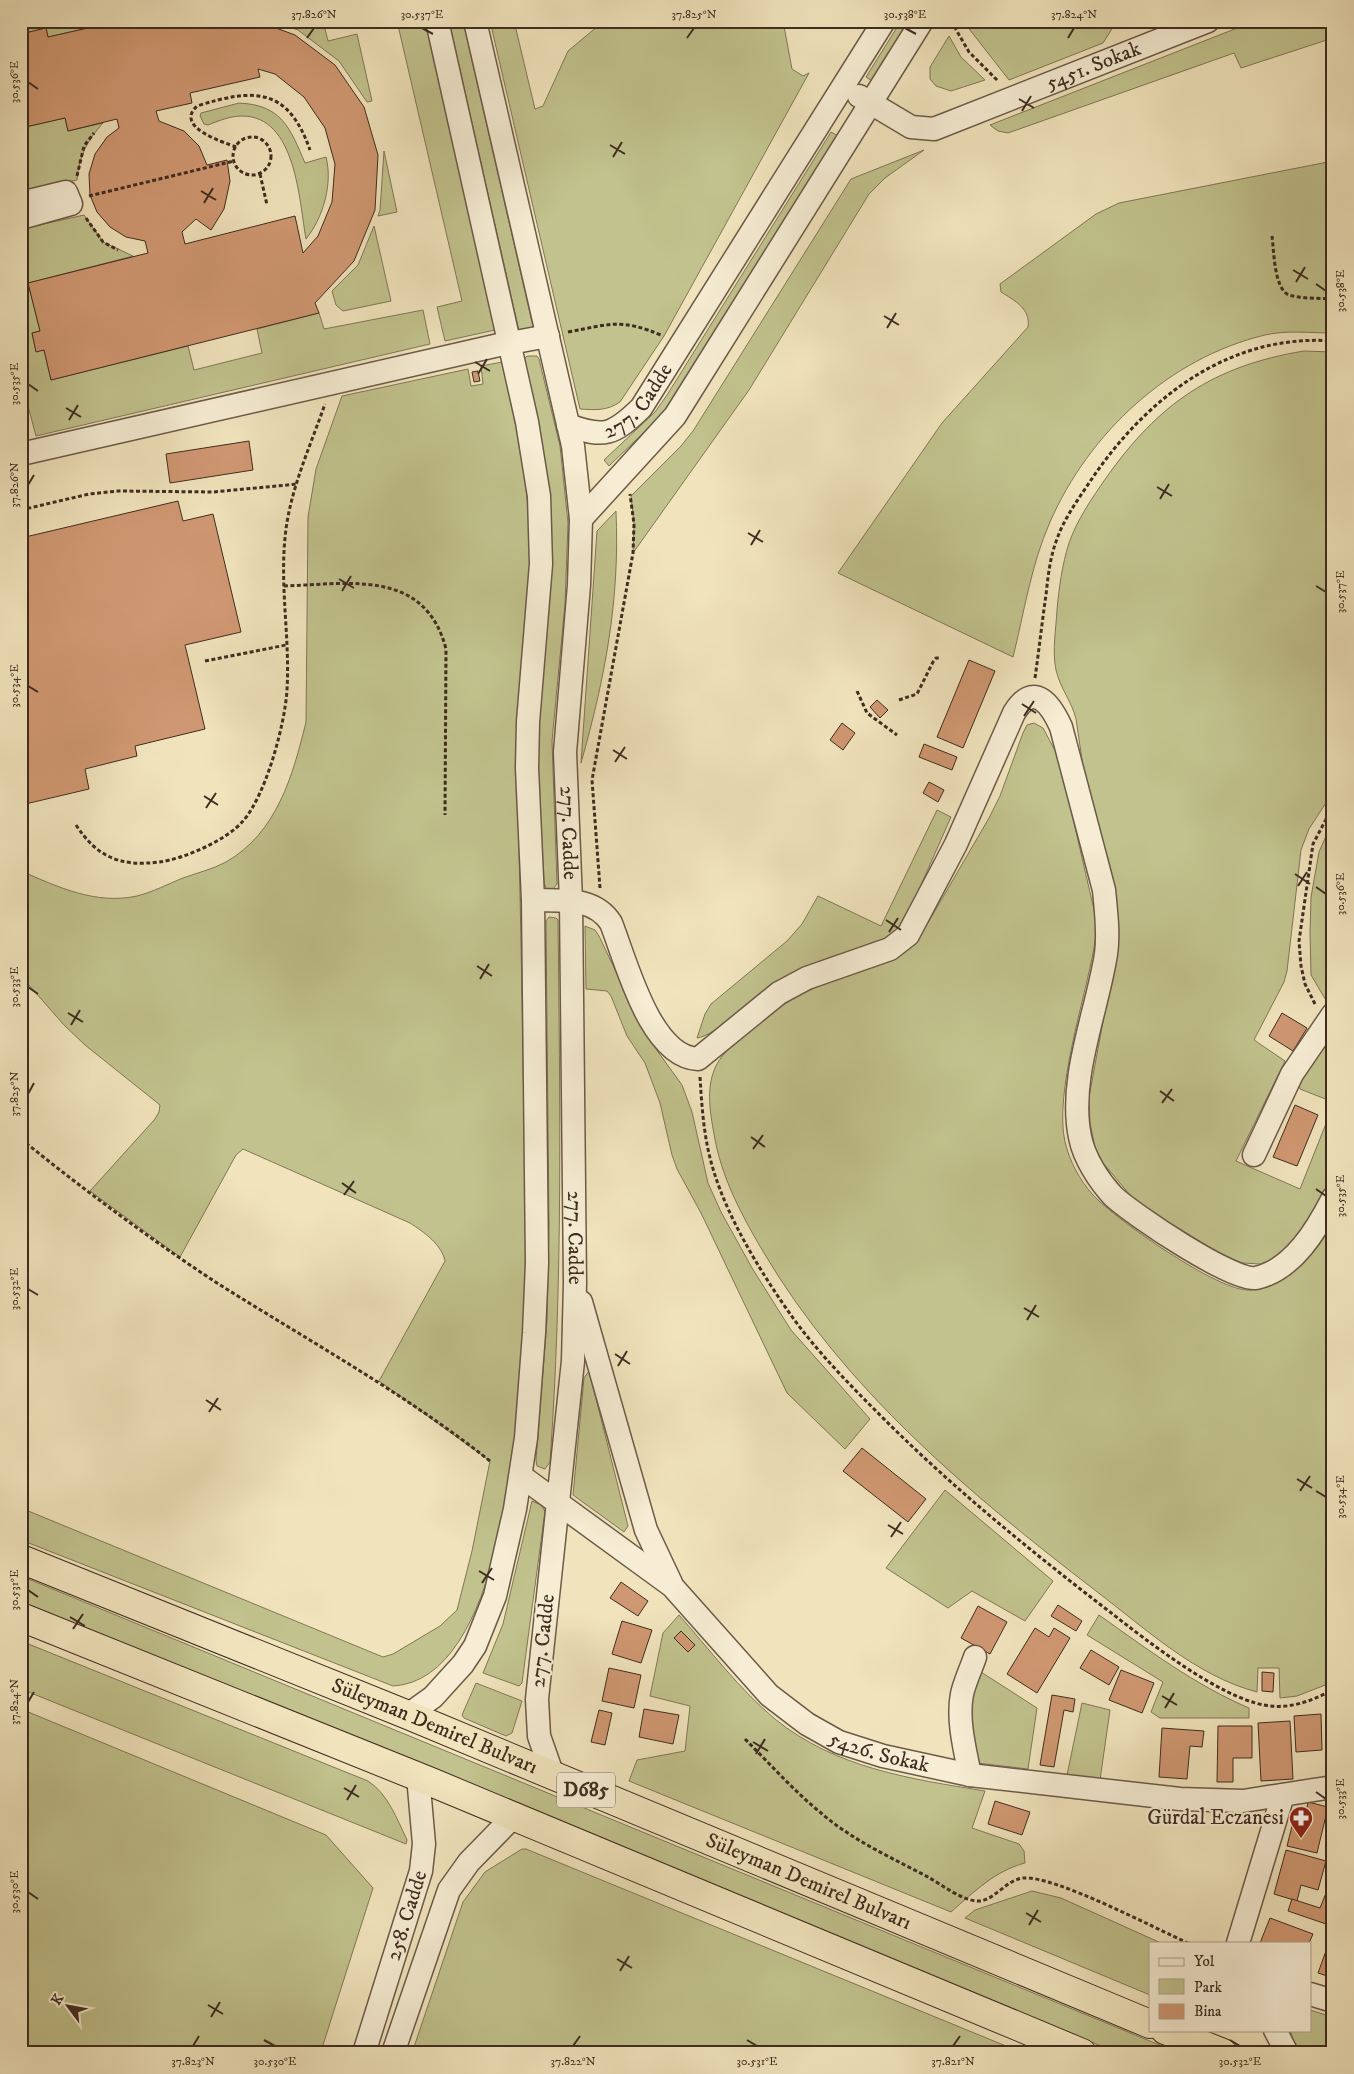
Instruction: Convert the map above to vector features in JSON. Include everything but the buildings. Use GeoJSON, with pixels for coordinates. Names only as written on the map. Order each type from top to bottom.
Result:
{"type":"FeatureCollection","features":[{"type":"Feature","properties":{"kind":"highway","name":"Süleyman Demirel Bulvarı"},"geometry":{"type":"LineString","coordinates":[[21,1559],[408,1715],[1149,2024]]}},
{"type":"Feature","properties":{"kind":"highway","name":"D685"},"geometry":{"type":"LineString","coordinates":[[21,1617],[418,1776],[1082,2053]]}},
{"type":"Feature","properties":{"kind":"highway"},"geometry":{"type":"LineString","coordinates":[[1170,2032],[1223,2053]]}},
{"type":"Feature","properties":{"kind":"street","name":"277. Cadde"},"geometry":{"type":"LineString","coordinates":[[408,1715],[447,1685],[475,1646],[495,1596],[521,1476],[530,1402],[537,1263],[528,745],[539,593],[541,534],[535,468],[527,422],[437,21]]}},
{"type":"Feature","properties":{"kind":"street"},"geometry":{"type":"LineString","coordinates":[[475,21],[568,426]]}},
{"type":"Feature","properties":{"kind":"street","name":"277. Cadde"},"geometry":{"type":"LineString","coordinates":[[553,1776],[539,1736],[537,1699],[559,1504],[572,1362],[575,1283],[571,902],[565,752],[579,584],[582,519],[568,426],[596,434],[609,433],[623,424],[641,408],[884,21]]}},
{"type":"Feature","properties":{"kind":"street"},"geometry":{"type":"LineString","coordinates":[[582,519],[675,416],[922,21]]}},
{"type":"Feature","properties":{"kind":"street","name":"5451. Sokak"},"geometry":{"type":"LineString","coordinates":[[843,86],[911,127],[934,129],[1208,21]]}},
{"type":"Feature","properties":{"kind":"street"},"geometry":{"type":"LineString","coordinates":[[21,203],[66,192],[71,204],[21,218]]}},
{"type":"Feature","properties":{"kind":"street"},"geometry":{"type":"LineString","coordinates":[[22,450],[548,336]]}},
{"type":"Feature","properties":{"kind":"street"},"geometry":{"type":"LineString","coordinates":[[532,900],[585,903],[602,912],[611,923],[642,1005],[655,1025],[679,1054],[688,1059],[698,1059],[779,993],[807,978],[890,948],[908,935],[956,844],[1014,713],[1020,703],[1032,696],[1047,703],[1053,710],[1061,727],[1104,890],[1107,933],[1106,955],[1082,1063],[1078,1110],[1080,1139],[1095,1173],[1114,1197],[1129,1209],[1205,1259],[1224,1270],[1246,1278],[1256,1278],[1265,1274],[1293,1256],[1313,1232],[1333,1198]]}},
{"type":"Feature","properties":{"kind":"street"},"geometry":{"type":"LineString","coordinates":[[1254,1155],[1283,1090],[1330,1018]]}},
{"type":"Feature","properties":{"kind":"street"},"geometry":{"type":"LineString","coordinates":[[575,1283],[646,1530],[672,1586]]}},
{"type":"Feature","properties":{"kind":"street","name":"5426. Sokak"},"geometry":{"type":"LineString","coordinates":[[521,1476],[672,1586],[769,1695],[807,1724],[839,1742],[858,1749],[970,1775],[1208,1802],[1243,1801],[1333,1787]]}},
{"type":"Feature","properties":{"kind":"street"},"geometry":{"type":"LineString","coordinates":[[970,1775],[961,1707],[964,1686],[975,1657]]}},
{"type":"Feature","properties":{"kind":"street","name":"258. Cadde"},"geometry":{"type":"LineString","coordinates":[[364,2053],[421,1871],[424,1844],[418,1776]]}},
{"type":"Feature","properties":{"kind":"street"},"geometry":{"type":"LineString","coordinates":[[1238,1942],[1283,1795]]}},
{"type":"Feature","properties":{"kind":"street","name":"258. Cadde"},"geometry":{"type":"LineString","coordinates":[[393,2053],[449,1890],[469,1862],[512,1816]]}},
{"type":"Feature","properties":{"kind":"street"},"geometry":{"type":"LineString","coordinates":[[1312,1995],[1333,2001]]}},
{"type":"Feature","properties":{"kind":"street"},"geometry":{"type":"LineString","coordinates":[[1275,2032],[1287,2053]]}},
{"type":"Feature","properties":{"kind":"path"},"geometry":{"type":"LineString","coordinates":[[951,21],[969,52],[1000,83]]}},
{"type":"Feature","properties":{"kind":"path"},"geometry":{"type":"LineString","coordinates":[[236,147],[201,133],[196,128],[191,116],[194,109],[197,106],[236,95],[268,98],[278,102],[298,122],[310,150]]}},
{"type":"Feature","properties":{"kind":"path"},"geometry":{"type":"LineString","coordinates":[[248,137],[260,138],[271,152],[271,159],[265,170],[260,174],[254,175],[241,172],[234,161],[236,147],[248,137]]}},
{"type":"Feature","properties":{"kind":"path"},"geometry":{"type":"LineString","coordinates":[[88,196],[234,161]]}},
{"type":"Feature","properties":{"kind":"path"},"geometry":{"type":"LineString","coordinates":[[260,174],[267,205]]}},
{"type":"Feature","properties":{"kind":"path"},"geometry":{"type":"LineString","coordinates":[[1272,236],[1280,288],[1284,293],[1291,296],[1333,300]]}},
{"type":"Feature","properties":{"kind":"path"},"geometry":{"type":"LineString","coordinates":[[548,336],[616,323],[639,326],[664,336]]}},
{"type":"Feature","properties":{"kind":"path"},"geometry":{"type":"LineString","coordinates":[[1032,696],[1050,560],[1056,539],[1068,514],[1124,434],[1161,400],[1213,366],[1241,354],[1274,345],[1333,341]]}},
{"type":"Feature","properties":{"kind":"path"},"geometry":{"type":"LineString","coordinates":[[76,825],[85,840],[104,856],[147,863],[175,859],[190,853],[236,828],[252,808],[278,738],[287,690],[284,539],[288,517],[333,383]]}},
{"type":"Feature","properties":{"kind":"path"},"geometry":{"type":"LineString","coordinates":[[602,912],[592,780],[633,553],[634,524],[626,472]]}},
{"type":"Feature","properties":{"kind":"path"},"geometry":{"type":"LineString","coordinates":[[21,510],[89,494],[118,491],[213,492],[298,484]]}},
{"type":"Feature","properties":{"kind":"path"},"geometry":{"type":"LineString","coordinates":[[284,586],[362,584],[384,586],[417,600],[431,614],[441,628],[446,648],[445,816]]}},
{"type":"Feature","properties":{"kind":"path"},"geometry":{"type":"LineString","coordinates":[[205,661],[286,645]]}},
{"type":"Feature","properties":{"kind":"path"},"geometry":{"type":"LineString","coordinates":[[898,700],[917,694],[933,662],[936,658],[941,658]]}},
{"type":"Feature","properties":{"kind":"path"},"geometry":{"type":"LineString","coordinates":[[857,691],[868,713],[897,735]]}},
{"type":"Feature","properties":{"kind":"path"},"geometry":{"type":"LineString","coordinates":[[1330,1018],[1305,984],[1301,966],[1300,941],[1313,844],[1333,806]]}},
{"type":"Feature","properties":{"kind":"path"},"geometry":{"type":"LineString","coordinates":[[698,1059],[706,1142],[714,1172],[735,1222],[760,1266],[797,1322],[834,1367],[897,1432],[965,1496],[1051,1567],[1149,1643],[1225,1690],[1263,1705],[1279,1707],[1305,1702],[1333,1690]]}},
{"type":"Feature","properties":{"kind":"path"},"geometry":{"type":"LineString","coordinates":[[21,1139],[208,1276],[379,1381],[458,1436],[490,1461]]}},
{"type":"Feature","properties":{"kind":"path"},"geometry":{"type":"LineString","coordinates":[[745,1739],[804,1798],[832,1822],[869,1846],[959,1894],[976,1900],[983,1900],[1014,1880],[1022,1878],[1041,1880],[1084,1896],[1186,1942]]}},
{"type":"Feature","properties":{"kind":"path"},"geometry":{"type":"LineString","coordinates":[[528,2046],[533,2053]]}},
{"type":"Feature","properties":{"kind":"green space"},"geometry":{"type":"Polygon","coordinates":[[[21,21],[119,21],[48,37],[46,28],[21,34],[21,21]]]}},
{"type":"Feature","properties":{"kind":"green space"},"geometry":{"type":"Polygon","coordinates":[[[272,21],[323,21],[328,41],[357,34],[372,101],[367,102],[339,61],[298,30],[272,21]]]}},
{"type":"Feature","properties":{"kind":"green space"},"geometry":{"type":"Polygon","coordinates":[[[397,21],[425,21],[495,330],[445,341],[437,307],[462,301],[397,21]]]}},
{"type":"Feature","properties":{"kind":"green space"},"geometry":{"type":"Polygon","coordinates":[[[449,21],[463,21],[534,331],[519,331],[449,21]]]}},
{"type":"Feature","properties":{"kind":"green space"},"geometry":{"type":"Polygon","coordinates":[[[490,21],[514,21],[535,109],[543,106],[568,51],[604,21],[783,21],[792,69],[803,76],[809,73],[664,336],[620,402],[610,407],[596,410],[580,409],[490,21]]]}},
{"type":"Feature","properties":{"kind":"green space"},"geometry":{"type":"Polygon","coordinates":[[[901,21],[909,21],[872,81],[866,77],[901,21]]]}},
{"type":"Feature","properties":{"kind":"green space"},"geometry":{"type":"Polygon","coordinates":[[[963,21],[1117,21],[1103,43],[1009,80],[963,21]]]}},
{"type":"Feature","properties":{"kind":"green space"},"geometry":{"type":"Polygon","coordinates":[[[1255,21],[1333,21],[1333,38],[1241,68],[1234,53],[1008,133],[998,131],[990,125],[1255,21]]]}},
{"type":"Feature","properties":{"kind":"green space"},"geometry":{"type":"Polygon","coordinates":[[[949,36],[961,57],[985,80],[951,91],[936,86],[930,79],[930,67],[949,36]]]}},
{"type":"Feature","properties":{"kind":"green space"},"geometry":{"type":"Polygon","coordinates":[[[239,103],[265,108],[275,114],[289,129],[305,163],[326,157],[328,178],[325,200],[322,211],[306,239],[301,203],[292,163],[284,145],[274,130],[260,120],[242,116],[220,120],[208,125],[204,124],[200,116],[201,113],[239,103]]]}},
{"type":"Feature","properties":{"kind":"green space"},"geometry":{"type":"Polygon","coordinates":[[[65,118],[68,131],[103,123],[92,136],[85,149],[77,180],[21,194],[21,128],[65,118]]]}},
{"type":"Feature","properties":{"kind":"green space"},"geometry":{"type":"Polygon","coordinates":[[[831,132],[838,136],[673,400],[661,416],[609,466],[604,460],[655,412],[667,395],[831,132]]]}},
{"type":"Feature","properties":{"kind":"green space"},"geometry":{"type":"Polygon","coordinates":[[[924,150],[885,178],[869,194],[749,390],[633,553],[634,524],[631,496],[681,446],[693,431],[851,179],[924,150]]]}},
{"type":"Feature","properties":{"kind":"green space"},"geometry":{"type":"Polygon","coordinates":[[[384,151],[397,212],[378,216],[380,210],[384,151]]]}},
{"type":"Feature","properties":{"kind":"green space"},"geometry":{"type":"Polygon","coordinates":[[[1333,161],[1333,333],[1273,333],[1230,346],[1196,361],[1165,381],[1136,404],[1110,430],[1087,458],[1066,489],[1043,538],[1013,657],[838,573],[942,423],[1028,327],[1027,315],[1024,310],[1001,292],[1000,284],[1096,214],[1119,203],[1333,161]]]}},
{"type":"Feature","properties":{"kind":"green space"},"geometry":{"type":"Polygon","coordinates":[[[84,215],[103,242],[133,256],[28,283],[40,331],[32,333],[36,351],[44,350],[51,380],[188,346],[194,370],[262,353],[257,329],[319,313],[324,329],[423,310],[430,344],[36,436],[21,380],[21,229],[84,215]]]}},
{"type":"Feature","properties":{"kind":"green space"},"geometry":{"type":"Polygon","coordinates":[[[374,226],[391,301],[343,311],[336,305],[332,291],[358,265],[374,226]]]}},
{"type":"Feature","properties":{"kind":"green space"},"geometry":{"type":"Polygon","coordinates":[[[1304,351],[1333,352],[1333,792],[1309,829],[1301,850],[1287,971],[1284,982],[1254,1040],[1285,1061],[1236,1161],[1300,1189],[1333,1106],[1333,1173],[1317,1207],[1303,1230],[1274,1259],[1260,1264],[1243,1263],[1227,1258],[1152,1212],[1130,1195],[1103,1163],[1095,1147],[1090,1123],[1089,1097],[1113,968],[1076,719],[1060,683],[1054,655],[1060,585],[1069,543],[1090,501],[1126,452],[1146,429],[1168,409],[1191,392],[1215,378],[1242,367],[1304,351]]]}},
{"type":"Feature","properties":{"kind":"green space"},"geometry":{"type":"Polygon","coordinates":[[[527,356],[537,356],[539,359],[560,446],[568,523],[565,604],[552,741],[557,884],[553,889],[547,890],[544,883],[540,822],[538,741],[552,548],[544,462],[524,359],[527,356]]]}},
{"type":"Feature","properties":{"kind":"green space"},"geometry":{"type":"Polygon","coordinates":[[[502,362],[517,430],[524,476],[530,555],[518,760],[527,1290],[516,1433],[497,1544],[481,1597],[459,1642],[430,1673],[393,1686],[21,1540],[21,1508],[383,1657],[393,1654],[440,1626],[457,1610],[472,1551],[490,1461],[379,1381],[445,1261],[436,1244],[410,1223],[243,1149],[236,1155],[180,1257],[90,1191],[155,1119],[160,1105],[85,1045],[64,1025],[21,976],[21,871],[78,893],[107,898],[122,898],[137,896],[210,869],[226,862],[244,850],[270,819],[280,801],[295,762],[306,722],[308,517],[316,469],[342,396],[468,369],[471,386],[483,384],[481,366],[502,362]]]}},
{"type":"Feature","properties":{"kind":"green space"},"geometry":{"type":"Polygon","coordinates":[[[616,511],[616,576],[609,638],[604,669],[581,763],[597,531],[616,511]]]}},
{"type":"Feature","properties":{"kind":"green space"},"geometry":{"type":"Polygon","coordinates":[[[1034,723],[1043,728],[1059,758],[1097,928],[1090,969],[1072,1046],[1064,1098],[1063,1122],[1065,1142],[1072,1163],[1083,1183],[1105,1206],[1144,1236],[1216,1280],[1236,1288],[1250,1290],[1264,1287],[1288,1276],[1318,1247],[1333,1224],[1333,1682],[1297,1696],[1280,1698],[1279,1668],[1258,1668],[1257,1692],[1235,1685],[1192,1663],[1172,1650],[1049,1555],[957,1478],[872,1395],[832,1350],[796,1303],[764,1253],[740,1210],[727,1181],[717,1150],[711,1117],[710,1084],[715,1068],[720,1060],[729,1048],[750,1029],[782,1005],[830,981],[891,958],[912,944],[922,933],[989,818],[1000,796],[1023,733],[1027,725],[1034,723]]]}},
{"type":"Feature","properties":{"kind":"green space"},"geometry":{"type":"Polygon","coordinates":[[[937,810],[951,817],[905,921],[889,937],[788,975],[715,1030],[697,1038],[705,1014],[711,1004],[787,941],[802,924],[818,896],[881,926],[937,810]]]}},
{"type":"Feature","properties":{"kind":"green space"},"geometry":{"type":"Polygon","coordinates":[[[1333,820],[1333,998],[1327,1002],[1311,975],[1311,897],[1319,852],[1333,820]]]}},
{"type":"Feature","properties":{"kind":"green space"},"geometry":{"type":"Polygon","coordinates":[[[549,917],[558,920],[560,1191],[554,1394],[550,1462],[545,1469],[537,1466],[536,1460],[547,1320],[549,1225],[546,921],[549,917]]]}},
{"type":"Feature","properties":{"kind":"green space"},"geometry":{"type":"Polygon","coordinates":[[[585,926],[595,930],[599,936],[637,1016],[656,1049],[682,1085],[692,1112],[708,1183],[721,1212],[752,1268],[791,1330],[870,1419],[845,1449],[787,1393],[701,1213],[677,1169],[660,1103],[645,1063],[627,1036],[611,996],[607,991],[586,989],[585,926]]]}},
{"type":"Feature","properties":{"kind":"green space"},"geometry":{"type":"Polygon","coordinates":[[[1333,1030],[1333,1102],[1300,1089],[1299,1083],[1333,1030]]]}},
{"type":"Feature","properties":{"kind":"green space"},"geometry":{"type":"Polygon","coordinates":[[[589,1371],[628,1526],[624,1532],[573,1495],[584,1378],[589,1371]]]}},
{"type":"Feature","properties":{"kind":"green space"},"geometry":{"type":"Polygon","coordinates":[[[945,1490],[1053,1581],[1025,1621],[972,1591],[948,1608],[886,1568],[945,1490]]]}},
{"type":"Feature","properties":{"kind":"green space"},"geometry":{"type":"Polygon","coordinates":[[[532,1501],[541,1505],[545,1511],[522,1683],[519,1686],[483,1673],[503,1624],[532,1501]]]}},
{"type":"Feature","properties":{"kind":"green space"},"geometry":{"type":"Polygon","coordinates":[[[21,1576],[1179,2053],[1118,2053],[387,1749],[21,1603],[21,1576]]]}},
{"type":"Feature","properties":{"kind":"green space"},"geometry":{"type":"Polygon","coordinates":[[[679,1615],[749,1695],[775,1719],[798,1736],[848,1760],[875,1769],[929,1782],[985,1791],[972,1828],[1019,1844],[1024,1851],[1025,1863],[995,1876],[951,1912],[629,1781],[637,1760],[685,1751],[690,1706],[650,1696],[663,1633],[679,1615]]]}},
{"type":"Feature","properties":{"kind":"green space"},"geometry":{"type":"Polygon","coordinates":[[[1099,1615],[1190,1677],[1249,1708],[1249,1718],[1160,1718],[1151,1712],[1163,1682],[1087,1635],[1099,1615]]]}},
{"type":"Feature","properties":{"kind":"green space"},"geometry":{"type":"Polygon","coordinates":[[[21,1641],[368,1781],[381,1793],[391,1808],[407,1840],[406,1844],[21,1689],[21,1641]]]}},
{"type":"Feature","properties":{"kind":"green space"},"geometry":{"type":"Polygon","coordinates":[[[981,1672],[1037,1708],[1028,1769],[977,1763],[972,1729],[971,1702],[975,1680],[981,1672]]]}},
{"type":"Feature","properties":{"kind":"green space"},"geometry":{"type":"Polygon","coordinates":[[[476,1683],[522,1701],[512,1733],[506,1736],[464,1718],[462,1715],[476,1683]]]}},
{"type":"Feature","properties":{"kind":"green space"},"geometry":{"type":"Polygon","coordinates":[[[1082,1703],[1110,1710],[1100,1780],[1067,1775],[1082,1703]]]}},
{"type":"Feature","properties":{"kind":"green space"},"geometry":{"type":"Polygon","coordinates":[[[21,1709],[326,1835],[373,1888],[323,2045],[310,2053],[21,2053],[21,1709]]]}},
{"type":"Feature","properties":{"kind":"green space"},"geometry":{"type":"Polygon","coordinates":[[[522,1849],[526,1849],[1023,2053],[412,2053],[463,1902],[485,1872],[522,1849]]]}},
{"type":"Feature","properties":{"kind":"green space"},"geometry":{"type":"Polygon","coordinates":[[[1032,1891],[1061,1898],[1159,1942],[1149,1942],[1149,1995],[965,1918],[975,1910],[1032,1891]]]}},
{"type":"Feature","properties":{"kind":"green space"},"geometry":{"type":"Polygon","coordinates":[[[1312,2011],[1333,2017],[1333,2053],[1297,2053],[1291,2032],[1312,2032],[1312,2011]]]}},
{"type":"Feature","properties":{"kind":"place","name":"Gürdal Eczanesi"},"geometry":{"type":"Point","coordinates":[1301,1839]}}]}
